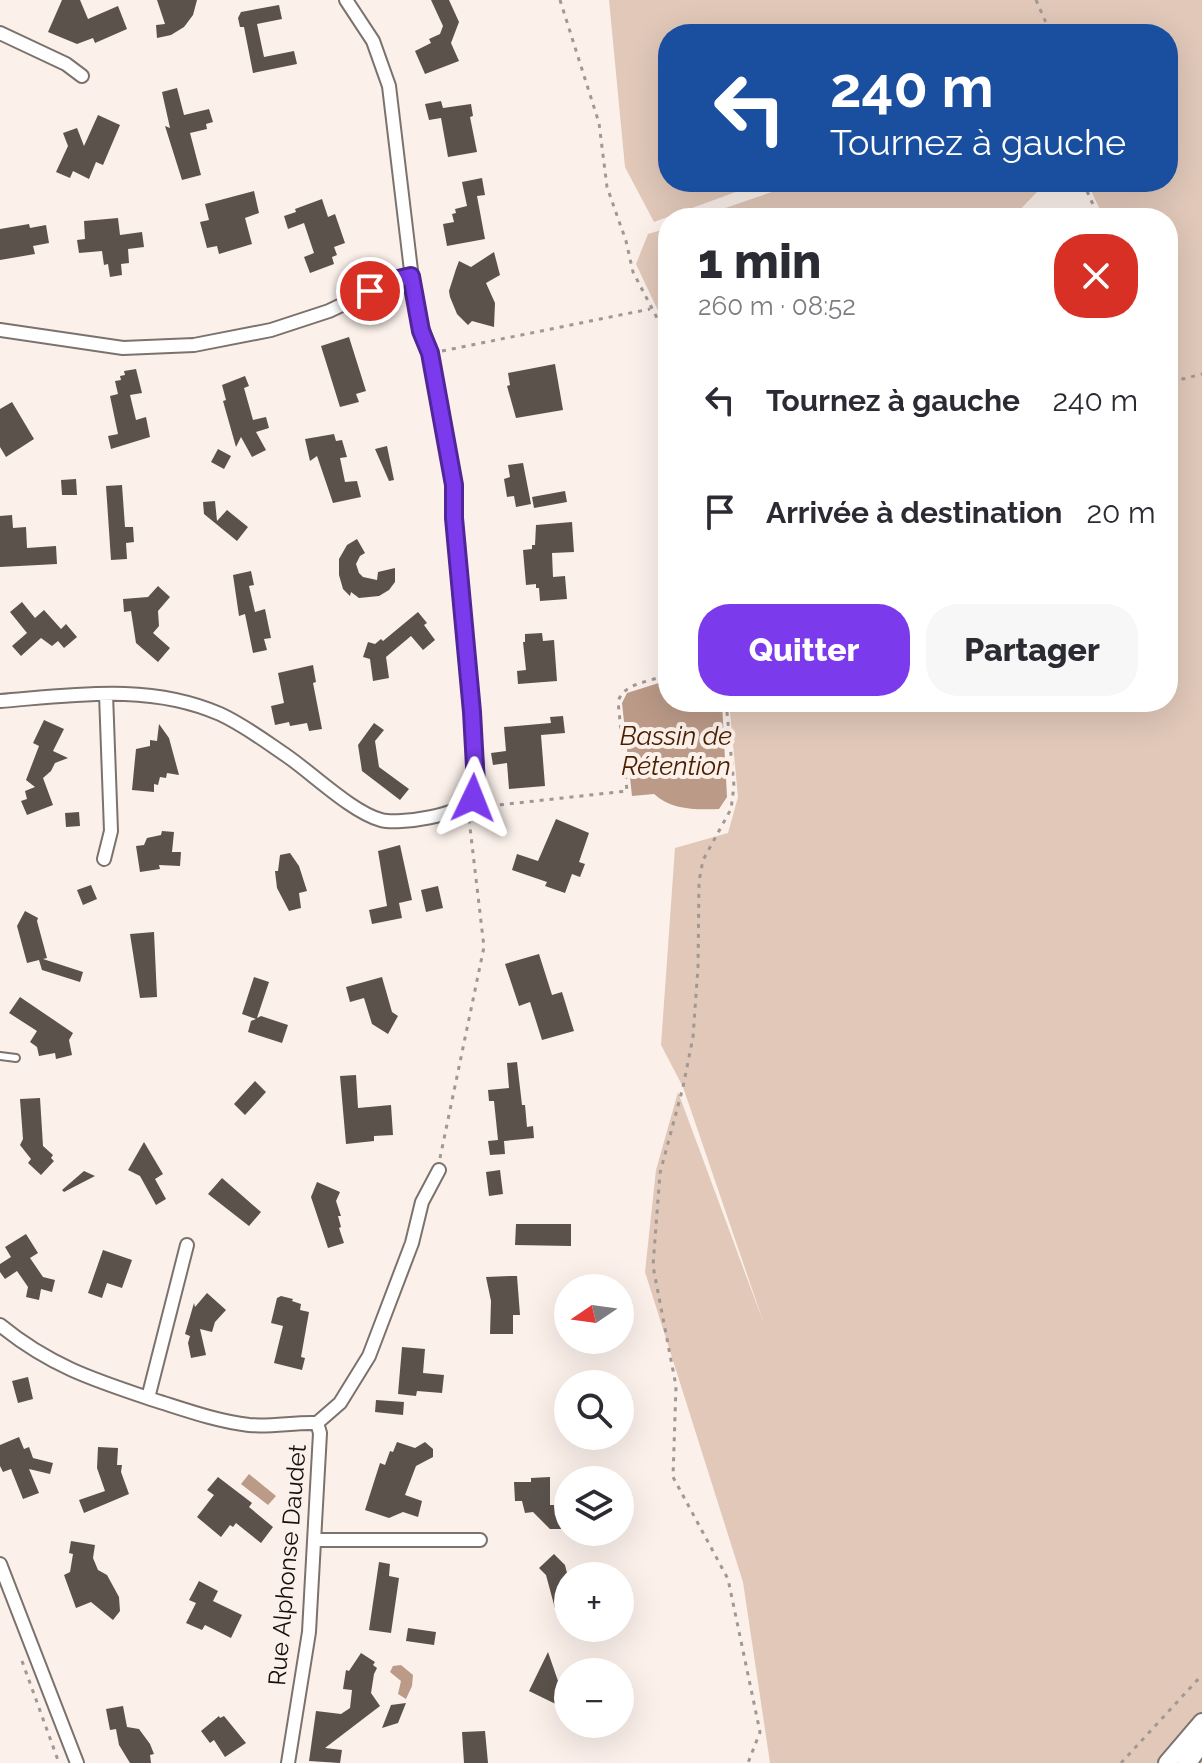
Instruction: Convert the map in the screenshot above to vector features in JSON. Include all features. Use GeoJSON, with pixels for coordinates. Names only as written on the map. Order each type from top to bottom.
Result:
{"type":"FeatureCollection","features":[{"type":"Feature","properties":{"kind":"main road"},"geometry":{"type":"LineString","coordinates":[[1187,1763],[1202,1741]]}},
{"type":"Feature","properties":{"kind":"street"},"geometry":{"type":"LineString","coordinates":[[0,701],[135,693],[161,697],[219,714],[262,738],[362,812],[380,820],[400,823],[419,820],[469,802],[476,785],[454,518],[454,485],[430,353],[421,331],[411,276],[389,86],[373,41],[346,0]]}},
{"type":"Feature","properties":{"kind":"street"},"geometry":{"type":"LineString","coordinates":[[0,33],[66,64],[82,76]]}},
{"type":"Feature","properties":{"kind":"street"},"geometry":{"type":"LineString","coordinates":[[0,330],[123,348],[206,344],[271,330],[329,311],[394,280],[411,276]]}},
{"type":"Feature","properties":{"kind":"street"},"geometry":{"type":"LineString","coordinates":[[104,859],[111,831],[106,694]]}},
{"type":"Feature","properties":{"kind":"street"},"geometry":{"type":"LineString","coordinates":[[317,1423],[340,1403],[369,1356],[412,1243],[422,1202],[439,1170]]}},
{"type":"Feature","properties":{"kind":"street"},"geometry":{"type":"LineString","coordinates":[[148,1398],[187,1245]]}},
{"type":"Feature","properties":{"kind":"street","name":"Rue Alphonse Daudet"},"geometry":{"type":"LineString","coordinates":[[0,1325],[44,1358],[66,1370],[225,1422],[254,1425],[317,1423],[320,1433],[309,1632],[288,1763]]}},
{"type":"Feature","properties":{"kind":"street"},"geometry":{"type":"LineString","coordinates":[[315,1540],[480,1540]]}},
{"type":"Feature","properties":{"kind":"street"},"geometry":{"type":"LineString","coordinates":[[0,1564],[77,1763]]}},
{"type":"Feature","properties":{"kind":"street"},"geometry":{"type":"LineString","coordinates":[[1167,1763],[1202,1722]]}},
{"type":"Feature","properties":{"kind":"lane"},"geometry":{"type":"LineString","coordinates":[[0,1056],[16,1058]]}},
{"type":"Feature","properties":{"kind":"path"},"geometry":{"type":"LineString","coordinates":[[560,0],[599,123],[607,187],[633,272],[658,321]]}},
{"type":"Feature","properties":{"kind":"path"},"geometry":{"type":"LineString","coordinates":[[1036,0],[1047,24]]}},
{"type":"Feature","properties":{"kind":"path"},"geometry":{"type":"LineString","coordinates":[[430,353],[651,309]]}},
{"type":"Feature","properties":{"kind":"path"},"geometry":{"type":"LineString","coordinates":[[1178,376],[1183,379],[1202,374]]}},
{"type":"Feature","properties":{"kind":"path"},"geometry":{"type":"LineString","coordinates":[[469,802],[478,807],[627,791],[618,701],[623,690],[632,685],[658,679]]}},
{"type":"Feature","properties":{"kind":"path"},"geometry":{"type":"LineString","coordinates":[[727,712],[734,786],[731,809],[703,860],[699,881],[693,1037],[660,1173],[653,1266],[676,1386],[673,1477],[728,1579],[760,1732],[748,1763]]}},
{"type":"Feature","properties":{"kind":"path"},"geometry":{"type":"LineString","coordinates":[[439,1170],[484,947],[469,802]]}},
{"type":"Feature","properties":{"kind":"path"},"geometry":{"type":"LineString","coordinates":[[21,1660],[59,1763]]}},
{"type":"Feature","properties":{"kind":"path"},"geometry":{"type":"LineString","coordinates":[[1121,1763],[1202,1675]]}},
{"type":"Feature","properties":{"kind":"shaded area"},"geometry":{"type":"Polygon","coordinates":[[[609,0],[1202,0],[1202,1763],[770,1763],[743,1582],[645,1272],[656,1170],[678,1092],[764,1324],[683,1087],[661,1045],[675,848],[728,833],[738,797],[730,712],[1178,712],[1178,208],[1099,208],[1092,192],[1178,192],[1178,24],[658,24],[658,192],[736,192],[692,208],[658,208],[658,221],[654,222],[625,167],[609,0]]]}},
{"type":"Feature","properties":{"kind":"shaded area"},"geometry":{"type":"Polygon","coordinates":[[[772,192],[1037,192],[1022,208],[725,208],[772,192]]]}},
{"type":"Feature","properties":{"kind":"shaded area"},"geometry":{"type":"Polygon","coordinates":[[[658,231],[658,311],[636,264],[648,234],[658,231]]]}},
{"type":"Feature","properties":{"kind":"water","name":"Bassin de Rétention"},"geometry":{"type":"Polygon","coordinates":[[[658,683],[658,712],[723,712],[727,797],[719,809],[676,806],[654,794],[632,796],[622,703],[627,693],[658,683]]]}},
{"type":"Feature","properties":{"kind":"water"},"geometry":{"type":"Polygon","coordinates":[[[249,1474],[276,1496],[268,1505],[241,1484],[249,1474]]]}},
{"type":"Feature","properties":{"kind":"water"},"geometry":{"type":"Polygon","coordinates":[[[401,1665],[413,1675],[406,1699],[398,1694],[401,1681],[390,1672],[393,1666],[401,1665]]]}},
{"type":"Feature","properties":{"kind":"building"},"geometry":{"type":"Polygon","coordinates":[[[62,0],[80,0],[88,19],[118,6],[127,29],[95,43],[93,38],[77,44],[48,32],[62,0]]]}},
{"type":"Feature","properties":{"kind":"building"},"geometry":{"type":"Polygon","coordinates":[[[157,0],[197,0],[193,15],[184,27],[171,35],[157,38],[156,25],[165,24],[157,0]]]}},
{"type":"Feature","properties":{"kind":"building"},"geometry":{"type":"Polygon","coordinates":[[[431,0],[449,0],[459,22],[451,43],[459,61],[425,74],[415,51],[431,43],[429,39],[440,34],[443,26],[431,0]]]}},
{"type":"Feature","properties":{"kind":"building"},"geometry":{"type":"Polygon","coordinates":[[[279,5],[282,19],[257,24],[264,57],[294,51],[297,64],[253,73],[244,27],[240,27],[238,18],[241,12],[279,5]]]}},
{"type":"Feature","properties":{"kind":"building"},"geometry":{"type":"Polygon","coordinates":[[[177,88],[184,115],[209,109],[213,122],[206,124],[207,129],[190,133],[201,175],[182,180],[165,126],[170,128],[162,92],[177,88]]]}},
{"type":"Feature","properties":{"kind":"building"},"geometry":{"type":"Polygon","coordinates":[[[441,101],[443,108],[471,104],[473,116],[470,117],[477,152],[448,157],[441,118],[429,120],[425,104],[441,101]]]}},
{"type":"Feature","properties":{"kind":"building"},"geometry":{"type":"Polygon","coordinates":[[[98,115],[120,125],[103,165],[96,162],[89,179],[73,171],[70,178],[56,172],[68,146],[63,133],[77,128],[84,146],[98,115]]]}},
{"type":"Feature","properties":{"kind":"building"},"geometry":{"type":"Polygon","coordinates":[[[482,178],[485,195],[477,196],[485,239],[447,246],[443,224],[454,222],[452,214],[456,213],[455,209],[467,206],[462,182],[482,178]]]}},
{"type":"Feature","properties":{"kind":"building"},"geometry":{"type":"Polygon","coordinates":[[[254,191],[259,213],[245,218],[252,244],[219,254],[217,246],[207,248],[200,222],[209,220],[205,204],[254,191]]]}},
{"type":"Feature","properties":{"kind":"building"},"geometry":{"type":"Polygon","coordinates":[[[322,199],[328,217],[335,214],[345,243],[334,247],[337,255],[332,257],[334,264],[310,273],[304,257],[314,253],[304,223],[288,229],[284,216],[322,199]]]}},
{"type":"Feature","properties":{"kind":"building"},"geometry":{"type":"Polygon","coordinates":[[[118,218],[120,235],[142,232],[144,247],[128,249],[129,263],[121,264],[122,275],[110,277],[102,251],[79,253],[77,240],[85,239],[84,221],[118,218]]]}},
{"type":"Feature","properties":{"kind":"building"},"geometry":{"type":"Polygon","coordinates":[[[29,224],[30,228],[46,225],[49,243],[33,246],[35,254],[0,260],[0,229],[29,224]]]}},
{"type":"Feature","properties":{"kind":"building"},"geometry":{"type":"Polygon","coordinates":[[[494,252],[500,275],[486,283],[495,303],[494,327],[472,321],[468,325],[457,314],[450,297],[456,269],[459,261],[471,267],[494,252]]]}},
{"type":"Feature","properties":{"kind":"building"},"geometry":{"type":"Polygon","coordinates":[[[349,337],[366,391],[356,394],[359,402],[340,407],[321,346],[349,337]]]}},
{"type":"Feature","properties":{"kind":"building"},"geometry":{"type":"Polygon","coordinates":[[[555,364],[563,410],[516,418],[507,386],[510,385],[508,373],[555,364]]]}},
{"type":"Feature","properties":{"kind":"building"},"geometry":{"type":"Polygon","coordinates":[[[136,369],[142,393],[130,395],[136,420],[146,417],[150,437],[111,449],[108,436],[118,434],[110,396],[118,394],[115,381],[121,380],[124,371],[136,369]]]}},
{"type":"Feature","properties":{"kind":"building"},"geometry":{"type":"Polygon","coordinates":[[[245,376],[249,386],[244,388],[253,420],[266,417],[269,428],[256,432],[266,450],[252,457],[241,437],[236,447],[223,401],[226,400],[222,385],[245,376]]]}},
{"type":"Feature","properties":{"kind":"building"},"geometry":{"type":"Polygon","coordinates":[[[12,402],[34,439],[6,457],[0,447],[0,409],[12,402]]]}},
{"type":"Feature","properties":{"kind":"building"},"geometry":{"type":"Polygon","coordinates":[[[334,434],[336,441],[342,440],[347,457],[340,458],[345,482],[357,481],[361,497],[333,503],[317,456],[310,461],[305,439],[334,434]]]}},
{"type":"Feature","properties":{"kind":"building"},"geometry":{"type":"Polygon","coordinates":[[[387,446],[394,480],[389,481],[375,449],[387,446]]]}},
{"type":"Feature","properties":{"kind":"building"},"geometry":{"type":"Polygon","coordinates":[[[218,449],[231,456],[224,469],[211,462],[218,449]]]}},
{"type":"Feature","properties":{"kind":"building"},"geometry":{"type":"Polygon","coordinates":[[[523,463],[531,504],[516,507],[514,496],[507,497],[504,479],[510,477],[508,465],[523,463]]]}},
{"type":"Feature","properties":{"kind":"building"},"geometry":{"type":"Polygon","coordinates":[[[76,479],[77,495],[62,495],[61,480],[76,479]]]}},
{"type":"Feature","properties":{"kind":"building"},"geometry":{"type":"Polygon","coordinates":[[[122,485],[125,527],[133,527],[134,542],[126,543],[127,559],[111,560],[106,486],[122,485]]]}},
{"type":"Feature","properties":{"kind":"building"},"geometry":{"type":"Polygon","coordinates":[[[565,491],[567,502],[534,508],[532,497],[565,491]]]}},
{"type":"Feature","properties":{"kind":"building"},"geometry":{"type":"Polygon","coordinates":[[[215,501],[217,521],[227,510],[248,527],[237,541],[204,514],[203,502],[215,501]]]}},
{"type":"Feature","properties":{"kind":"building"},"geometry":{"type":"Polygon","coordinates":[[[12,515],[13,528],[26,527],[27,548],[56,546],[57,564],[0,567],[0,516],[12,515]]]}},
{"type":"Feature","properties":{"kind":"building"},"geometry":{"type":"Polygon","coordinates":[[[572,522],[574,552],[552,553],[553,577],[565,576],[567,599],[540,601],[536,584],[526,585],[523,550],[532,549],[535,545],[536,525],[572,522]]]}},
{"type":"Feature","properties":{"kind":"building"},"geometry":{"type":"Polygon","coordinates":[[[357,539],[365,553],[356,564],[363,577],[377,580],[378,572],[395,568],[395,582],[379,596],[359,598],[351,592],[350,596],[343,589],[339,559],[347,545],[357,539]]]}},
{"type":"Feature","properties":{"kind":"building"},"geometry":{"type":"Polygon","coordinates":[[[251,571],[254,585],[249,586],[255,612],[265,609],[271,638],[264,639],[267,650],[253,653],[245,614],[239,616],[233,575],[251,571]]]}},
{"type":"Feature","properties":{"kind":"building"},"geometry":{"type":"Polygon","coordinates":[[[158,586],[170,597],[158,611],[159,626],[153,633],[170,648],[158,662],[136,643],[131,611],[124,612],[123,599],[148,597],[158,586]]]}},
{"type":"Feature","properties":{"kind":"building"},"geometry":{"type":"Polygon","coordinates":[[[22,602],[35,618],[44,610],[61,629],[66,624],[77,637],[64,648],[58,641],[52,646],[41,638],[21,656],[12,646],[27,633],[10,612],[22,602]]]}},
{"type":"Feature","properties":{"kind":"building"},"geometry":{"type":"Polygon","coordinates":[[[418,612],[435,640],[423,650],[411,636],[386,657],[389,678],[373,681],[370,659],[363,657],[368,642],[375,644],[381,639],[383,641],[418,612]]]}},
{"type":"Feature","properties":{"kind":"building"},"geometry":{"type":"Polygon","coordinates":[[[542,633],[543,641],[554,640],[557,681],[518,684],[517,671],[526,670],[525,634],[542,633]]]}},
{"type":"Feature","properties":{"kind":"building"},"geometry":{"type":"Polygon","coordinates":[[[313,665],[316,682],[313,683],[322,729],[309,731],[307,723],[275,725],[271,706],[284,703],[278,673],[313,665]]]}},
{"type":"Feature","properties":{"kind":"building"},"geometry":{"type":"Polygon","coordinates":[[[563,716],[565,733],[541,735],[545,786],[509,789],[507,763],[493,765],[491,753],[506,751],[504,727],[551,723],[550,717],[563,716]]]}},
{"type":"Feature","properties":{"kind":"building"},"geometry":{"type":"Polygon","coordinates":[[[44,720],[64,729],[53,751],[68,758],[55,763],[43,778],[53,805],[27,815],[21,801],[27,799],[25,791],[35,787],[26,780],[39,746],[33,743],[44,720]]]}},
{"type":"Feature","properties":{"kind":"building"},"geometry":{"type":"Polygon","coordinates":[[[374,723],[384,730],[375,741],[379,767],[409,789],[400,800],[362,771],[358,745],[374,723]]]}},
{"type":"Feature","properties":{"kind":"building"},"geometry":{"type":"Polygon","coordinates":[[[159,724],[169,738],[179,775],[167,773],[166,778],[160,777],[158,785],[154,784],[154,792],[132,790],[136,749],[150,746],[150,740],[157,741],[159,724]]]}},
{"type":"Feature","properties":{"kind":"building"},"geometry":{"type":"Polygon","coordinates":[[[79,812],[80,826],[66,827],[65,813],[79,812]]]}},
{"type":"Feature","properties":{"kind":"building"},"geometry":{"type":"Polygon","coordinates":[[[556,819],[589,833],[579,862],[585,864],[580,877],[572,874],[565,893],[545,886],[547,882],[512,870],[517,854],[538,861],[556,819]]]}},
{"type":"Feature","properties":{"kind":"building"},"geometry":{"type":"Polygon","coordinates":[[[162,831],[174,832],[172,852],[181,852],[180,866],[159,865],[160,869],[140,872],[136,846],[144,845],[147,838],[161,835],[162,831]]]}},
{"type":"Feature","properties":{"kind":"building"},"geometry":{"type":"Polygon","coordinates":[[[400,845],[412,900],[399,903],[402,918],[372,924],[369,910],[387,906],[378,851],[400,845]]]}},
{"type":"Feature","properties":{"kind":"building"},"geometry":{"type":"Polygon","coordinates":[[[290,853],[299,866],[307,891],[299,893],[301,908],[289,911],[277,888],[275,871],[278,871],[280,855],[290,853]]]}},
{"type":"Feature","properties":{"kind":"building"},"geometry":{"type":"Polygon","coordinates":[[[91,885],[97,899],[83,905],[77,890],[91,885]]]}},
{"type":"Feature","properties":{"kind":"building"},"geometry":{"type":"Polygon","coordinates":[[[438,886],[443,908],[426,912],[421,890],[438,886]]]}},
{"type":"Feature","properties":{"kind":"building"},"geometry":{"type":"Polygon","coordinates":[[[25,911],[38,918],[47,958],[43,959],[83,972],[80,982],[42,970],[39,960],[27,963],[17,926],[25,911]]]}},
{"type":"Feature","properties":{"kind":"building"},"geometry":{"type":"Polygon","coordinates":[[[154,932],[157,997],[140,998],[130,934],[154,932]]]}},
{"type":"Feature","properties":{"kind":"building"},"geometry":{"type":"Polygon","coordinates":[[[539,954],[552,995],[562,992],[574,1031],[542,1040],[530,1002],[519,1006],[505,964],[539,954]]]}},
{"type":"Feature","properties":{"kind":"building"},"geometry":{"type":"Polygon","coordinates":[[[254,977],[269,982],[257,1018],[261,1016],[288,1025],[282,1043],[248,1032],[251,1021],[256,1019],[242,1014],[254,977]]]}},
{"type":"Feature","properties":{"kind":"building"},"geometry":{"type":"Polygon","coordinates":[[[382,977],[392,1012],[398,1016],[388,1034],[372,1024],[364,998],[350,1002],[346,987],[382,977]]]}},
{"type":"Feature","properties":{"kind":"building"},"geometry":{"type":"Polygon","coordinates":[[[20,997],[73,1033],[69,1040],[72,1055],[56,1059],[55,1053],[39,1056],[37,1047],[30,1042],[37,1031],[9,1013],[20,997]]]}},
{"type":"Feature","properties":{"kind":"building"},"geometry":{"type":"Polygon","coordinates":[[[517,1062],[522,1105],[525,1105],[527,1127],[533,1126],[534,1138],[504,1141],[505,1154],[490,1155],[488,1141],[498,1140],[494,1101],[489,1101],[488,1090],[509,1088],[507,1063],[517,1062]]]}},
{"type":"Feature","properties":{"kind":"building"},"geometry":{"type":"Polygon","coordinates":[[[356,1075],[358,1108],[391,1105],[393,1135],[374,1136],[374,1141],[346,1144],[340,1076],[356,1075]]]}},
{"type":"Feature","properties":{"kind":"building"},"geometry":{"type":"Polygon","coordinates":[[[255,1081],[266,1092],[245,1115],[234,1104],[255,1081]]]}},
{"type":"Feature","properties":{"kind":"building"},"geometry":{"type":"Polygon","coordinates":[[[40,1098],[43,1146],[53,1155],[51,1158],[54,1161],[41,1175],[28,1163],[31,1159],[20,1145],[23,1139],[20,1099],[40,1098]]]}},
{"type":"Feature","properties":{"kind":"building"},"geometry":{"type":"Polygon","coordinates":[[[144,1142],[163,1174],[155,1179],[166,1199],[156,1205],[140,1176],[128,1170],[144,1142]]]}},
{"type":"Feature","properties":{"kind":"building"},"geometry":{"type":"Polygon","coordinates":[[[500,1170],[503,1194],[489,1196],[486,1172],[500,1170]]]}},
{"type":"Feature","properties":{"kind":"building"},"geometry":{"type":"Polygon","coordinates":[[[84,1171],[95,1176],[64,1192],[62,1190],[84,1171]]]}},
{"type":"Feature","properties":{"kind":"building"},"geometry":{"type":"Polygon","coordinates":[[[222,1178],[261,1212],[249,1226],[208,1194],[222,1178]]]}},
{"type":"Feature","properties":{"kind":"building"},"geometry":{"type":"Polygon","coordinates":[[[317,1182],[340,1192],[336,1201],[344,1243],[328,1248],[311,1197],[317,1182]]]}},
{"type":"Feature","properties":{"kind":"building"},"geometry":{"type":"Polygon","coordinates":[[[516,1224],[571,1224],[571,1246],[515,1245],[516,1224]]]}},
{"type":"Feature","properties":{"kind":"building"},"geometry":{"type":"Polygon","coordinates":[[[26,1234],[38,1253],[30,1258],[43,1277],[55,1280],[52,1292],[41,1289],[39,1300],[26,1297],[28,1287],[17,1271],[5,1279],[0,1272],[0,1264],[11,1257],[5,1247],[26,1234]]]}},
{"type":"Feature","properties":{"kind":"building"},"geometry":{"type":"Polygon","coordinates":[[[103,1250],[132,1260],[122,1288],[107,1283],[102,1298],[88,1293],[103,1250]]]}},
{"type":"Feature","properties":{"kind":"building"},"geometry":{"type":"Polygon","coordinates":[[[517,1276],[520,1315],[513,1315],[513,1334],[490,1334],[491,1301],[486,1277],[517,1276]]]}},
{"type":"Feature","properties":{"kind":"building"},"geometry":{"type":"Polygon","coordinates":[[[207,1293],[226,1310],[215,1322],[212,1332],[200,1329],[206,1355],[191,1358],[190,1336],[185,1334],[194,1303],[195,1307],[207,1293]]]}},
{"type":"Feature","properties":{"kind":"building"},"geometry":{"type":"Polygon","coordinates":[[[277,1298],[293,1299],[301,1304],[300,1310],[309,1312],[301,1357],[305,1358],[302,1370],[274,1363],[283,1326],[271,1323],[277,1298]]]}},
{"type":"Feature","properties":{"kind":"building"},"geometry":{"type":"Polygon","coordinates":[[[402,1347],[425,1349],[423,1373],[444,1375],[442,1393],[417,1391],[416,1396],[398,1394],[402,1347]]]}},
{"type":"Feature","properties":{"kind":"building"},"geometry":{"type":"Polygon","coordinates":[[[28,1377],[33,1399],[18,1403],[12,1381],[28,1377]]]}},
{"type":"Feature","properties":{"kind":"building"},"geometry":{"type":"Polygon","coordinates":[[[376,1400],[404,1402],[403,1415],[375,1412],[376,1400]]]}},
{"type":"Feature","properties":{"kind":"building"},"geometry":{"type":"Polygon","coordinates":[[[19,1437],[24,1449],[29,1447],[33,1458],[53,1463],[50,1474],[29,1469],[39,1493],[23,1499],[11,1469],[3,1472],[0,1466],[0,1445],[19,1437]]]}},
{"type":"Feature","properties":{"kind":"building"},"geometry":{"type":"Polygon","coordinates":[[[397,1442],[415,1448],[425,1442],[433,1449],[433,1457],[416,1466],[405,1495],[422,1501],[418,1517],[403,1512],[389,1518],[365,1510],[380,1463],[385,1465],[397,1442]]]}},
{"type":"Feature","properties":{"kind":"building"},"geometry":{"type":"Polygon","coordinates":[[[98,1447],[118,1448],[117,1465],[122,1465],[121,1472],[129,1494],[84,1513],[79,1500],[105,1491],[97,1468],[98,1447]]]}},
{"type":"Feature","properties":{"kind":"building"},"geometry":{"type":"Polygon","coordinates":[[[218,1477],[252,1503],[249,1507],[273,1527],[261,1543],[236,1523],[233,1527],[230,1525],[221,1537],[197,1517],[214,1495],[207,1490],[218,1477]]]}},
{"type":"Feature","properties":{"kind":"building"},"geometry":{"type":"Polygon","coordinates":[[[550,1477],[554,1529],[550,1529],[533,1512],[525,1513],[522,1501],[515,1501],[514,1482],[531,1482],[531,1478],[550,1477]]]}},
{"type":"Feature","properties":{"kind":"building"},"geometry":{"type":"Polygon","coordinates":[[[71,1541],[95,1545],[93,1558],[98,1570],[107,1575],[119,1597],[120,1611],[113,1620],[91,1602],[76,1608],[64,1575],[70,1572],[73,1554],[69,1553],[71,1541]]]}},
{"type":"Feature","properties":{"kind":"building"},"geometry":{"type":"Polygon","coordinates":[[[554,1554],[562,1562],[554,1562],[554,1605],[546,1575],[539,1568],[554,1554]]]}},
{"type":"Feature","properties":{"kind":"building"},"geometry":{"type":"Polygon","coordinates":[[[379,1562],[390,1564],[389,1576],[399,1578],[391,1633],[369,1630],[379,1562]]]}},
{"type":"Feature","properties":{"kind":"building"},"geometry":{"type":"Polygon","coordinates":[[[199,1581],[218,1591],[213,1601],[242,1615],[231,1638],[205,1625],[202,1630],[186,1623],[196,1603],[189,1600],[199,1581]]]}},
{"type":"Feature","properties":{"kind":"building"},"geometry":{"type":"Polygon","coordinates":[[[408,1628],[436,1632],[434,1645],[406,1641],[408,1628]]]}},
{"type":"Feature","properties":{"kind":"building"},"geometry":{"type":"Polygon","coordinates":[[[548,1652],[554,1669],[554,1703],[529,1691],[548,1652]]]}},
{"type":"Feature","properties":{"kind":"building"},"geometry":{"type":"Polygon","coordinates":[[[361,1653],[375,1662],[373,1665],[377,1668],[371,1693],[380,1706],[325,1748],[342,1750],[340,1763],[309,1761],[316,1711],[341,1714],[350,1708],[352,1690],[343,1689],[346,1670],[349,1671],[361,1653]]]}},
{"type":"Feature","properties":{"kind":"building"},"geometry":{"type":"Polygon","coordinates":[[[406,1703],[398,1723],[382,1728],[391,1705],[406,1703]]]}},
{"type":"Feature","properties":{"kind":"building"},"geometry":{"type":"Polygon","coordinates":[[[123,1706],[127,1727],[139,1729],[150,1744],[154,1754],[150,1755],[151,1763],[130,1763],[119,1745],[116,1729],[110,1730],[106,1709],[123,1706]]]}},
{"type":"Feature","properties":{"kind":"building"},"geometry":{"type":"Polygon","coordinates":[[[219,1716],[224,1716],[246,1743],[225,1757],[214,1740],[210,1743],[201,1731],[219,1716]]]}},
{"type":"Feature","properties":{"kind":"building"},"geometry":{"type":"Polygon","coordinates":[[[485,1731],[488,1763],[464,1763],[462,1732],[485,1731]]]}},
{"type":"Feature","properties":{"kind":"route"},"geometry":{"type":"LineString","coordinates":[[370,291],[411,276],[421,331],[430,353],[454,485],[454,518],[472,712],[476,785],[473,798]]}}]}
